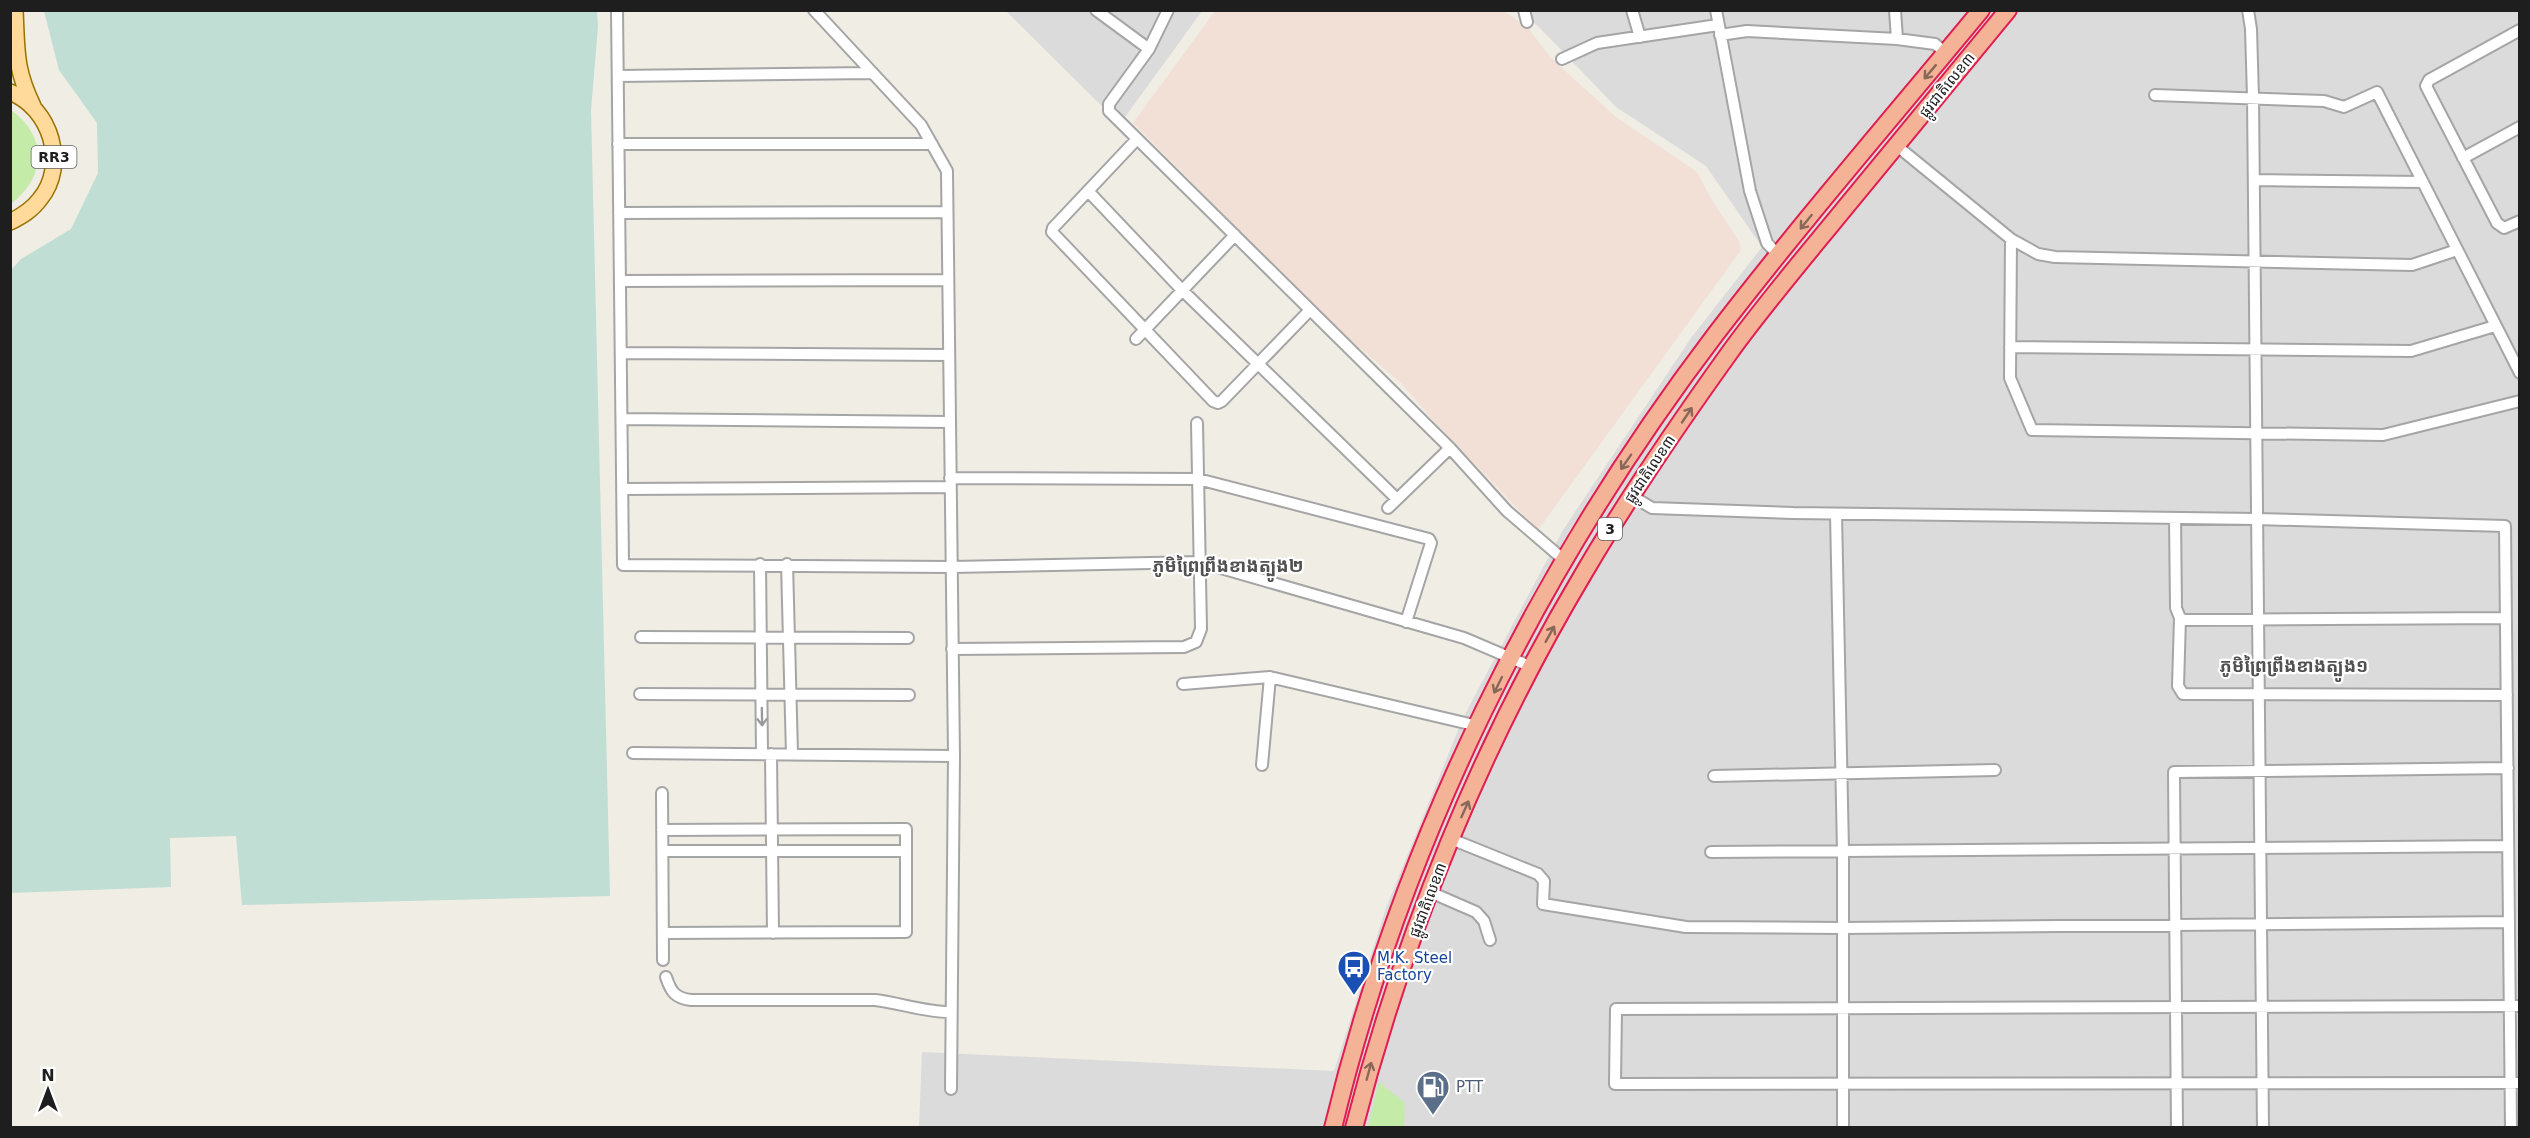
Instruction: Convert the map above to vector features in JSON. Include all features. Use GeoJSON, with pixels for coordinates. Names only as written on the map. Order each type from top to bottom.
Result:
{"type":"FeatureCollection","features":[{"type":"Feature","properties":{"kind":"highway","name":"ផ្លូវជាតិលេខ៣"},"geometry":{"type":"LineString","coordinates":[[1333,1128],[1358,1036],[1390,934],[1430,832],[1511,658],[1564,560],[1613,482],[1703,351],[1981,10]]}},
{"type":"Feature","properties":{"kind":"highway","name":"ផ្លូវជាតិលេខ៣"},"geometry":{"type":"LineString","coordinates":[[1354,1128],[1378,1039],[1451,839],[1532,667],[1583,573],[1632,496],[1733,348],[1793,270],[2008,10]]}},
{"type":"Feature","properties":{"kind":"main road"},"geometry":{"type":"LineString","coordinates":[[15,10],[16,58],[21,81],[33,106]]}},
{"type":"Feature","properties":{"kind":"main road","name":"RR3"},"geometry":{"type":"LineString","coordinates":[[10,222],[27,213],[42,198],[51,179],[54,159],[52,138],[43,119],[33,106],[12,90]]}},
{"type":"Feature","properties":{"kind":"street"},"geometry":{"type":"LineString","coordinates":[[617,10],[623,565],[788,564],[951,567],[1200,562],[1464,638],[1532,667]]}},
{"type":"Feature","properties":{"kind":"street"},"geometry":{"type":"LineString","coordinates":[[814,10],[921,125],[947,171],[954,756],[951,1089]]}},
{"type":"Feature","properties":{"kind":"street"},"geometry":{"type":"LineString","coordinates":[[1096,10],[1149,49]]}},
{"type":"Feature","properties":{"kind":"street"},"geometry":{"type":"LineString","coordinates":[[1168,10],[1149,49],[1108,107],[1109,111],[1450,448],[1507,511],[1564,560]]}},
{"type":"Feature","properties":{"kind":"street"},"geometry":{"type":"LineString","coordinates":[[1632,10],[1640,37]]}},
{"type":"Feature","properties":{"kind":"street"},"geometry":{"type":"LineString","coordinates":[[1716,10],[1750,191],[1767,243],[1779,256]]}},
{"type":"Feature","properties":{"kind":"street"},"geometry":{"type":"LineString","coordinates":[[1895,10],[1897,39]]}},
{"type":"Feature","properties":{"kind":"street"},"geometry":{"type":"LineString","coordinates":[[2248,10],[2252,29],[2253,98],[2263,1128]]}},
{"type":"Feature","properties":{"kind":"street"},"geometry":{"type":"LineString","coordinates":[[1562,59],[1597,43],[1719,30],[1897,39],[1935,44],[1946,53]]}},
{"type":"Feature","properties":{"kind":"street"},"geometry":{"type":"LineString","coordinates":[[2520,30],[2426,84],[2498,225],[2504,228],[2520,221]]}},
{"type":"Feature","properties":{"kind":"street"},"geometry":{"type":"LineString","coordinates":[[618,76],[873,74]]}},
{"type":"Feature","properties":{"kind":"street"},"geometry":{"type":"LineString","coordinates":[[2155,95],[2324,101],[2344,107],[2377,92],[2520,373]]}},
{"type":"Feature","properties":{"kind":"street"},"geometry":{"type":"LineString","coordinates":[[2463,158],[2520,127]]}},
{"type":"Feature","properties":{"kind":"street"},"geometry":{"type":"LineString","coordinates":[[1137,140],[1053,228],[1052,232],[1213,401],[1218,403],[1310,310]]}},
{"type":"Feature","properties":{"kind":"street"},"geometry":{"type":"LineString","coordinates":[[618,144],[932,144]]}},
{"type":"Feature","properties":{"kind":"street"},"geometry":{"type":"LineString","coordinates":[[1897,146],[2012,239],[2038,254],[2055,257],[2412,265],[2457,250]]}},
{"type":"Feature","properties":{"kind":"street"},"geometry":{"type":"LineString","coordinates":[[2254,180],[2423,183]]}},
{"type":"Feature","properties":{"kind":"street"},"geometry":{"type":"LineString","coordinates":[[1089,192],[1181,289],[1259,362],[1397,499]]}},
{"type":"Feature","properties":{"kind":"street"},"geometry":{"type":"LineString","coordinates":[[619,213],[947,212]]}},
{"type":"Feature","properties":{"kind":"street"},"geometry":{"type":"LineString","coordinates":[[1136,339],[1144,327],[1235,235]]}},
{"type":"Feature","properties":{"kind":"street"},"geometry":{"type":"LineString","coordinates":[[2012,239],[2010,378],[2032,430],[2383,435],[2520,401]]}},
{"type":"Feature","properties":{"kind":"street"},"geometry":{"type":"LineString","coordinates":[[620,282],[948,280]]}},
{"type":"Feature","properties":{"kind":"street"},"geometry":{"type":"LineString","coordinates":[[2010,347],[2410,351],[2496,326]]}},
{"type":"Feature","properties":{"kind":"street"},"geometry":{"type":"LineString","coordinates":[[621,353],[949,355]]}},
{"type":"Feature","properties":{"kind":"street"},"geometry":{"type":"LineString","coordinates":[[622,419],[950,422]]}},
{"type":"Feature","properties":{"kind":"street"},"geometry":{"type":"LineString","coordinates":[[952,649],[1184,647],[1196,642],[1201,629],[1197,423]]}},
{"type":"Feature","properties":{"kind":"street"},"geometry":{"type":"LineString","coordinates":[[1388,508],[1450,448]]}},
{"type":"Feature","properties":{"kind":"street"},"geometry":{"type":"LineString","coordinates":[[622,489],[1198,479],[1429,539],[1431,543],[1406,622]]}},
{"type":"Feature","properties":{"kind":"street"},"geometry":{"type":"LineString","coordinates":[[1632,496],[1652,508],[1836,514],[2257,519],[2505,526],[2509,922],[2515,1006],[2515,1083],[2511,1128]]}},
{"type":"Feature","properties":{"kind":"street"},"geometry":{"type":"LineString","coordinates":[[1836,514],[1843,851],[1843,1128]]}},
{"type":"Feature","properties":{"kind":"street"},"geometry":{"type":"LineString","coordinates":[[2175,518],[2176,608],[2180,618],[2179,690],[2183,694],[2507,695]]}},
{"type":"Feature","properties":{"kind":"street"},"geometry":{"type":"LineString","coordinates":[[760,564],[762,694],[772,830],[773,933]]}},
{"type":"Feature","properties":{"kind":"street"},"geometry":{"type":"LineString","coordinates":[[788,564],[792,754]]}},
{"type":"Feature","properties":{"kind":"street"},"geometry":{"type":"LineString","coordinates":[[2180,618],[2258,620],[2506,618]]}},
{"type":"Feature","properties":{"kind":"street"},"geometry":{"type":"LineString","coordinates":[[641,637],[908,638]]}},
{"type":"Feature","properties":{"kind":"street"},"geometry":{"type":"LineString","coordinates":[[1183,684],[1270,677],[1478,726]]}},
{"type":"Feature","properties":{"kind":"street"},"geometry":{"type":"LineString","coordinates":[[1262,765],[1270,677]]}},
{"type":"Feature","properties":{"kind":"street"},"geometry":{"type":"LineString","coordinates":[[640,694],[909,695]]}},
{"type":"Feature","properties":{"kind":"street"},"geometry":{"type":"LineString","coordinates":[[633,753],[954,756]]}},
{"type":"Feature","properties":{"kind":"street"},"geometry":{"type":"LineString","coordinates":[[2177,1128],[2174,772],[2508,768]]}},
{"type":"Feature","properties":{"kind":"street"},"geometry":{"type":"LineString","coordinates":[[1714,776],[1995,770]]}},
{"type":"Feature","properties":{"kind":"street"},"geometry":{"type":"LineString","coordinates":[[662,794],[663,960]]}},
{"type":"Feature","properties":{"kind":"street"},"geometry":{"type":"LineString","coordinates":[[662,830],[906,829],[906,932],[663,933]]}},
{"type":"Feature","properties":{"kind":"street"},"geometry":{"type":"LineString","coordinates":[[1451,839],[1538,874],[1544,881],[1544,904],[1686,927],[1843,928],[2509,922]]}},
{"type":"Feature","properties":{"kind":"street"},"geometry":{"type":"LineString","coordinates":[[1711,852],[2260,846],[2508,846]]}},
{"type":"Feature","properties":{"kind":"street"},"geometry":{"type":"LineString","coordinates":[[663,851],[906,851]]}},
{"type":"Feature","properties":{"kind":"street"},"geometry":{"type":"LineString","coordinates":[[1430,892],[1476,912],[1485,921],[1490,940]]}},
{"type":"Feature","properties":{"kind":"street"},"geometry":{"type":"LineString","coordinates":[[666,977],[671,992],[680,999],[875,1000],[904,1004],[930,1012],[950,1012]]}},
{"type":"Feature","properties":{"kind":"street"},"geometry":{"type":"LineString","coordinates":[[2515,1006],[2176,1005],[1616,1010],[1615,1084],[2515,1083]]}},
{"type":"Feature","properties":{"kind":"shaded area"},"geometry":{"type":"Polygon","coordinates":[[[44,11],[597,11],[598,27],[591,110],[610,896],[242,905],[236,836],[170,838],[171,887],[11,893],[11,270],[21,259],[71,229],[98,173],[97,123],[59,70],[44,11]]]}},
{"type":"Feature","properties":{"kind":"shaded area"},"geometry":{"type":"Polygon","coordinates":[[[1006,11],[1202,11],[1120,124],[1006,11]]]}},
{"type":"Feature","properties":{"kind":"shaded area"},"geometry":{"type":"Polygon","coordinates":[[[1215,11],[1504,11],[1528,28],[1551,58],[1616,117],[1697,172],[1713,202],[1739,241],[1741,250],[1538,530],[1431,418],[1402,384],[1312,307],[1297,288],[1133,123],[1215,11]]]}},
{"type":"Feature","properties":{"kind":"shaded area"},"geometry":{"type":"Polygon","coordinates":[[[1518,11],[2519,11],[2519,1127],[919,1128],[922,1052],[1334,1071],[1386,908],[1463,718],[1563,530],[1691,338],[1762,247],[1706,166],[1616,107],[1538,26],[1518,11]]]}},
{"type":"Feature","properties":{"kind":"green space"},"geometry":{"type":"Polygon","coordinates":[[[11,110],[32,132],[38,157],[31,182],[23,194],[11,204],[11,110]]]}},
{"type":"Feature","properties":{"kind":"green space"},"geometry":{"type":"Polygon","coordinates":[[[1379,1082],[1405,1103],[1404,1127],[1368,1127],[1379,1082]]]}},
{"type":"Feature","properties":{"kind":"place","name":"M.K. Steel Factory"},"geometry":{"type":"Point","coordinates":[1354,996]}},
{"type":"Feature","properties":{"kind":"place","name":"PTT"},"geometry":{"type":"Point","coordinates":[1433,1116]}},
{"type":"Feature","properties":{"kind":"district","name":"ភូមិព្រៃព្រីងខាងត្បូង២"},"geometry":{"type":"Point","coordinates":[1228,566]}},
{"type":"Feature","properties":{"kind":"district","name":"ភូមិព្រៃព្រីងខាងត្បូង១"},"geometry":{"type":"Point","coordinates":[2294,666]}}]}
